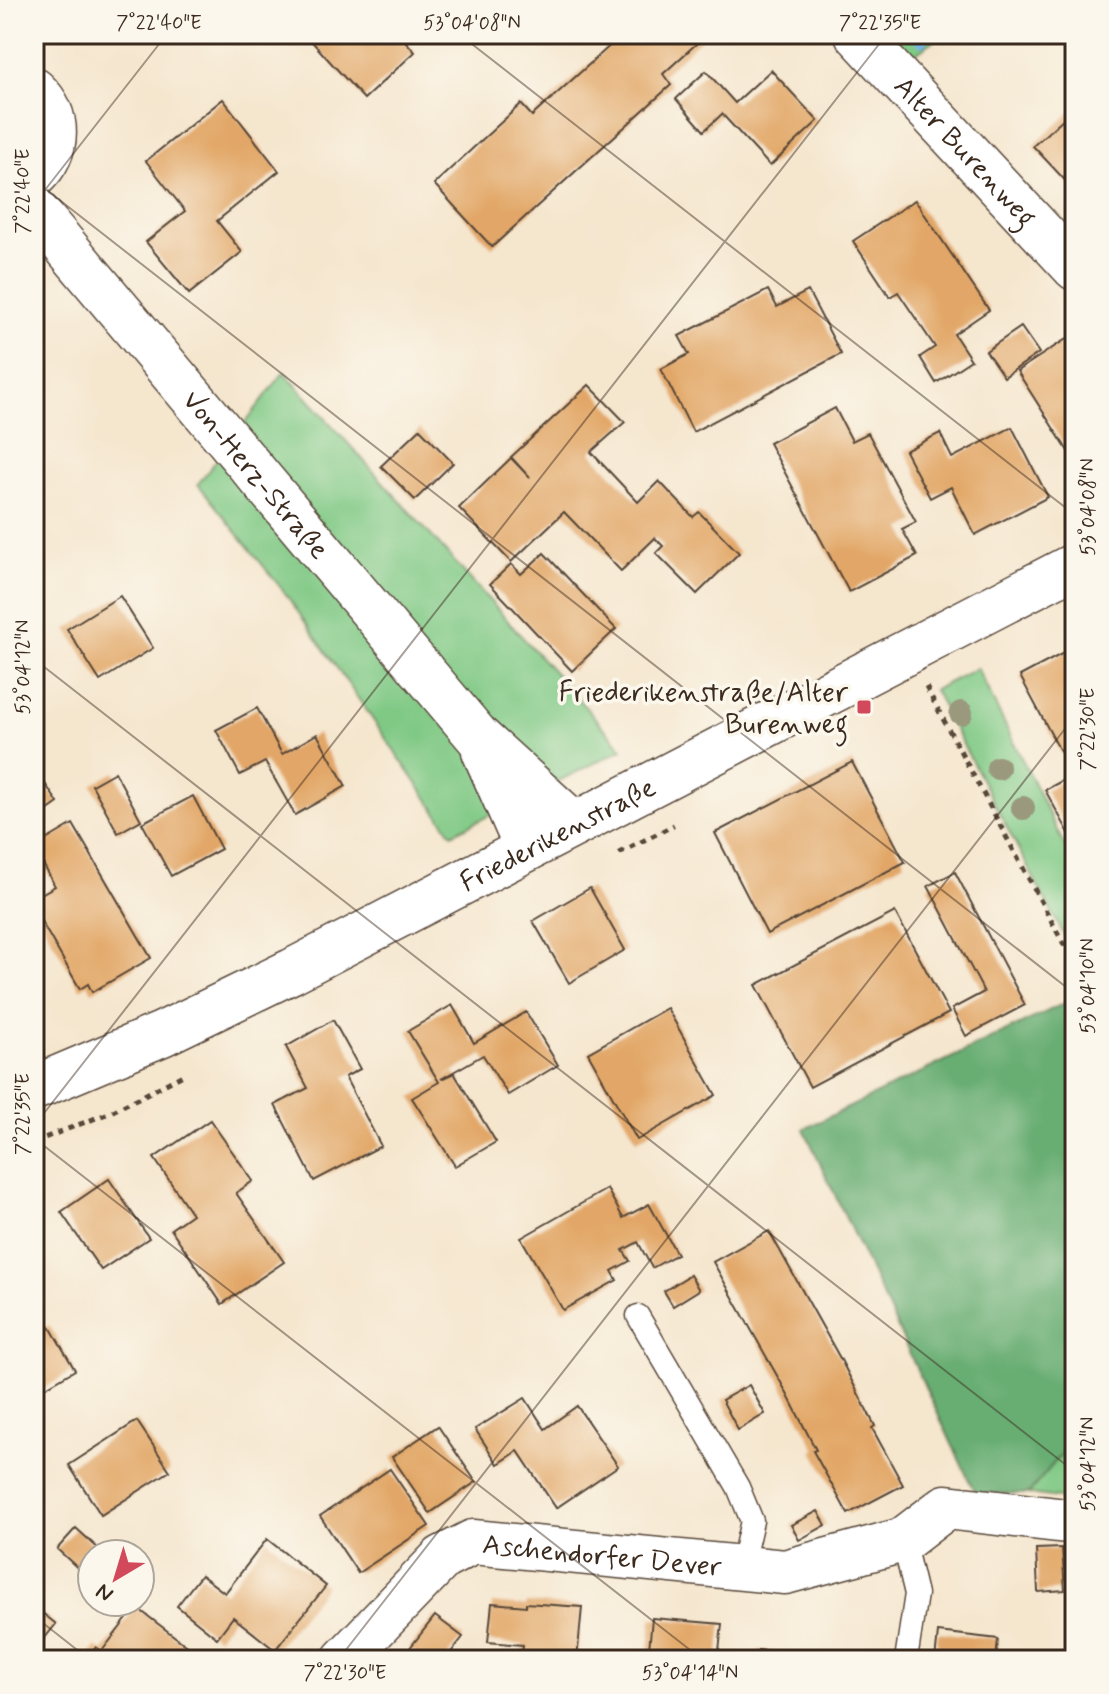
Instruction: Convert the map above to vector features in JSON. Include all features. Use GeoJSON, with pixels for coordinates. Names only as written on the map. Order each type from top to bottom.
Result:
{"type":"FeatureCollection","features":[{"type":"Feature","properties":{"kind":"street","name":"Alter Burenweg"},"geometry":{"type":"LineString","coordinates":[[857,34],[1075,268]]}},
{"type":"Feature","properties":{"kind":"street"},"geometry":{"type":"LineString","coordinates":[[34,90],[52,114],[55,132],[49,158],[34,176]]}},
{"type":"Feature","properties":{"kind":"street","name":"Von-Herz-Straße"},"geometry":{"type":"LineString","coordinates":[[34,209],[478,737]]}},
{"type":"Feature","properties":{"kind":"street","name":"Friederikenstraße"},"geometry":{"type":"LineString","coordinates":[[34,1088],[162,1034],[292,971],[1075,565]]}},
{"type":"Feature","properties":{"kind":"street"},"geometry":{"type":"LineString","coordinates":[[478,737],[574,824]]}},
{"type":"Feature","properties":{"kind":"street"},"geometry":{"type":"LineString","coordinates":[[478,737],[527,849]]}},
{"type":"Feature","properties":{"kind":"street","name":"Aschendorfer Dever"},"geometry":{"type":"LineString","coordinates":[[344,1660],[442,1558],[473,1542],[785,1572],[903,1540],[946,1507],[1075,1522]]}},
{"type":"Feature","properties":{"kind":"lane"},"geometry":{"type":"LineString","coordinates":[[638,1316],[738,1487],[752,1521],[741,1568]]}},
{"type":"Feature","properties":{"kind":"lane"},"geometry":{"type":"LineString","coordinates":[[903,1540],[916,1594],[906,1660]]}},
{"type":"Feature","properties":{"kind":"path"},"geometry":{"type":"LineString","coordinates":[[925,686],[1075,965]]}},
{"type":"Feature","properties":{"kind":"green space"},"geometry":{"type":"Polygon","coordinates":[[[889,34],[944,34],[910,57],[889,34]]]}},
{"type":"Feature","properties":{"kind":"green space"},"geometry":{"type":"Polygon","coordinates":[[[284,372],[623,749],[452,834],[285,593],[198,484],[284,372]]]}},
{"type":"Feature","properties":{"kind":"green space"},"geometry":{"type":"Polygon","coordinates":[[[977,668],[1075,867],[1075,956],[934,690],[977,668]]]}},
{"type":"Feature","properties":{"kind":"green space"},"geometry":{"type":"Polygon","coordinates":[[[1075,998],[1075,1438],[1028,1494],[975,1493],[804,1129],[1075,998]]]}},
{"type":"Feature","properties":{"kind":"green space"},"geometry":{"type":"Polygon","coordinates":[[[1075,1438],[1075,1500],[1028,1494],[1075,1438]]]}},
{"type":"Feature","properties":{"kind":"building"},"geometry":{"type":"Polygon","coordinates":[[[305,34],[399,34],[415,52],[364,99],[305,34]]]}},
{"type":"Feature","properties":{"kind":"building"},"geometry":{"type":"Polygon","coordinates":[[[606,34],[707,34],[663,74],[671,85],[492,247],[434,184],[521,104],[532,116],[614,42],[606,34]]]}},
{"type":"Feature","properties":{"kind":"building"},"geometry":{"type":"Polygon","coordinates":[[[771,70],[818,121],[770,166],[722,114],[704,131],[676,99],[706,71],[735,103],[771,70]]]}},
{"type":"Feature","properties":{"kind":"building"},"geometry":{"type":"Polygon","coordinates":[[[223,99],[279,171],[217,221],[242,252],[189,294],[146,242],[185,211],[146,161],[223,99]]]}},
{"type":"Feature","properties":{"kind":"building"},"geometry":{"type":"Polygon","coordinates":[[[1075,108],[1075,191],[1033,146],[1075,108]]]}},
{"type":"Feature","properties":{"kind":"building"},"geometry":{"type":"Polygon","coordinates":[[[915,200],[989,310],[954,334],[971,360],[936,383],[920,357],[935,347],[898,292],[890,297],[853,241],[915,200]]]}},
{"type":"Feature","properties":{"kind":"building"},"geometry":{"type":"Polygon","coordinates":[[[768,290],[777,307],[808,291],[841,354],[693,432],[661,369],[689,354],[679,336],[768,290]]]}},
{"type":"Feature","properties":{"kind":"building"},"geometry":{"type":"Polygon","coordinates":[[[1021,327],[1039,353],[1004,377],[986,351],[1021,327]]]}},
{"type":"Feature","properties":{"kind":"building"},"geometry":{"type":"Polygon","coordinates":[[[1068,338],[1075,350],[1075,462],[1017,371],[1068,338]]]}},
{"type":"Feature","properties":{"kind":"building"},"geometry":{"type":"Polygon","coordinates":[[[589,385],[625,422],[591,452],[638,502],[659,481],[693,517],[699,512],[739,553],[697,594],[656,553],[663,546],[655,538],[621,571],[564,512],[511,562],[459,508],[511,458],[530,478],[511,457],[589,385]]]}},
{"type":"Feature","properties":{"kind":"building"},"geometry":{"type":"Polygon","coordinates":[[[835,408],[852,441],[868,433],[916,522],[902,529],[917,556],[849,592],[769,443],[835,408]]]}},
{"type":"Feature","properties":{"kind":"building"},"geometry":{"type":"Polygon","coordinates":[[[1012,427],[1048,497],[975,535],[951,487],[930,498],[905,451],[940,433],[952,458],[1012,427]]]}},
{"type":"Feature","properties":{"kind":"building"},"geometry":{"type":"Polygon","coordinates":[[[420,429],[453,463],[415,500],[381,466],[420,429]]]}},
{"type":"Feature","properties":{"kind":"building"},"geometry":{"type":"Polygon","coordinates":[[[544,553],[616,629],[572,671],[490,584],[511,564],[521,574],[544,553]]]}},
{"type":"Feature","properties":{"kind":"building"},"geometry":{"type":"Polygon","coordinates":[[[120,596],[153,648],[100,681],[67,629],[120,596]]]}},
{"type":"Feature","properties":{"kind":"building"},"geometry":{"type":"Polygon","coordinates":[[[1075,647],[1075,844],[1045,790],[1073,775],[1020,676],[1075,647]]]}},
{"type":"Feature","properties":{"kind":"building"},"geometry":{"type":"Polygon","coordinates":[[[257,708],[282,754],[317,734],[346,786],[295,815],[265,762],[240,775],[216,730],[257,708]]]}},
{"type":"Feature","properties":{"kind":"building"},"geometry":{"type":"Polygon","coordinates":[[[852,762],[905,862],[767,934],[715,833],[852,762]]]}},
{"type":"Feature","properties":{"kind":"building"},"geometry":{"type":"Polygon","coordinates":[[[34,767],[58,803],[34,820],[34,767]]]}},
{"type":"Feature","properties":{"kind":"building"},"geometry":{"type":"Polygon","coordinates":[[[115,772],[141,820],[118,833],[92,785],[115,772]]]}},
{"type":"Feature","properties":{"kind":"building"},"geometry":{"type":"Polygon","coordinates":[[[193,796],[221,849],[171,876],[142,823],[193,796]]]}},
{"type":"Feature","properties":{"kind":"building"},"geometry":{"type":"Polygon","coordinates":[[[73,824],[151,958],[92,992],[88,984],[80,989],[34,909],[34,898],[55,886],[34,847],[73,824]]]}},
{"type":"Feature","properties":{"kind":"building"},"geometry":{"type":"Polygon","coordinates":[[[955,872],[1025,1005],[966,1036],[952,1009],[984,992],[928,886],[955,872]]]}},
{"type":"Feature","properties":{"kind":"building"},"geometry":{"type":"Polygon","coordinates":[[[590,888],[625,950],[569,983],[533,921],[590,888]]]}},
{"type":"Feature","properties":{"kind":"building"},"geometry":{"type":"Polygon","coordinates":[[[895,912],[949,1013],[810,1087],[756,985],[895,912]]]}},
{"type":"Feature","properties":{"kind":"building"},"geometry":{"type":"Polygon","coordinates":[[[452,1005],[474,1043],[526,1012],[558,1065],[508,1095],[483,1055],[441,1079],[454,1073],[496,1142],[455,1166],[412,1098],[439,1082],[408,1031],[452,1005]]]}},
{"type":"Feature","properties":{"kind":"building"},"geometry":{"type":"Polygon","coordinates":[[[667,1008],[716,1095],[637,1140],[588,1053],[667,1008]]]}},
{"type":"Feature","properties":{"kind":"building"},"geometry":{"type":"Polygon","coordinates":[[[333,1020],[360,1069],[345,1077],[381,1146],[314,1181],[275,1105],[308,1088],[286,1047],[333,1020]]]}},
{"type":"Feature","properties":{"kind":"building"},"geometry":{"type":"Polygon","coordinates":[[[210,1120],[253,1181],[236,1193],[284,1262],[222,1304],[171,1229],[192,1214],[154,1158],[210,1120]]]}},
{"type":"Feature","properties":{"kind":"building"},"geometry":{"type":"Polygon","coordinates":[[[109,1179],[149,1238],[101,1270],[61,1212],[109,1179]]]}},
{"type":"Feature","properties":{"kind":"building"},"geometry":{"type":"Polygon","coordinates":[[[607,1189],[623,1218],[649,1204],[677,1254],[652,1268],[638,1242],[623,1250],[630,1261],[612,1271],[617,1280],[563,1310],[521,1238],[607,1189]]]}},
{"type":"Feature","properties":{"kind":"building"},"geometry":{"type":"Polygon","coordinates":[[[769,1231],[841,1360],[875,1426],[872,1428],[903,1485],[848,1514],[813,1451],[816,1450],[784,1388],[713,1262],[769,1231]]]}},
{"type":"Feature","properties":{"kind":"building"},"geometry":{"type":"Polygon","coordinates":[[[690,1275],[699,1290],[673,1306],[664,1291],[690,1275]]]}},
{"type":"Feature","properties":{"kind":"building"},"geometry":{"type":"Polygon","coordinates":[[[34,1310],[45,1328],[49,1325],[75,1370],[34,1394],[34,1310]]]}},
{"type":"Feature","properties":{"kind":"building"},"geometry":{"type":"Polygon","coordinates":[[[749,1385],[765,1414],[738,1430],[722,1400],[749,1385]]]}},
{"type":"Feature","properties":{"kind":"building"},"geometry":{"type":"Polygon","coordinates":[[[525,1398],[545,1429],[577,1406],[618,1466],[556,1508],[518,1451],[498,1464],[475,1429],[525,1398]]]}},
{"type":"Feature","properties":{"kind":"building"},"geometry":{"type":"Polygon","coordinates":[[[137,1421],[170,1471],[101,1515],[69,1465],[137,1421]]]}},
{"type":"Feature","properties":{"kind":"building"},"geometry":{"type":"Polygon","coordinates":[[[438,1426],[476,1482],[430,1513],[392,1457],[438,1426]]]}},
{"type":"Feature","properties":{"kind":"building"},"geometry":{"type":"Polygon","coordinates":[[[390,1469],[429,1526],[358,1573],[320,1516],[390,1469]]]}},
{"type":"Feature","properties":{"kind":"building"},"geometry":{"type":"Polygon","coordinates":[[[818,1511],[826,1525],[799,1540],[791,1525],[818,1511]]]}},
{"type":"Feature","properties":{"kind":"building"},"geometry":{"type":"Polygon","coordinates":[[[76,1528],[87,1538],[76,1538],[76,1566],[57,1549],[76,1528]]]}},
{"type":"Feature","properties":{"kind":"building"},"geometry":{"type":"Polygon","coordinates":[[[267,1539],[326,1586],[275,1650],[233,1617],[217,1638],[177,1606],[201,1575],[225,1593],[267,1539]]]}},
{"type":"Feature","properties":{"kind":"building"},"geometry":{"type":"Polygon","coordinates":[[[1062,1548],[1065,1590],[1038,1592],[1036,1549],[1062,1548]]]}},
{"type":"Feature","properties":{"kind":"building"},"geometry":{"type":"Polygon","coordinates":[[[492,1603],[582,1607],[577,1660],[521,1660],[523,1645],[488,1642],[492,1603]]]}},
{"type":"Feature","properties":{"kind":"building"},"geometry":{"type":"Polygon","coordinates":[[[36,1608],[56,1624],[36,1649],[34,1648],[36,1608]]]}},
{"type":"Feature","properties":{"kind":"building"},"geometry":{"type":"Polygon","coordinates":[[[435,1616],[463,1637],[445,1660],[422,1660],[409,1649],[435,1616]]]}},
{"type":"Feature","properties":{"kind":"building"},"geometry":{"type":"Polygon","coordinates":[[[128,1618],[150,1618],[199,1655],[196,1660],[86,1660],[96,1647],[102,1651],[128,1618]]]}},
{"type":"Feature","properties":{"kind":"building"},"geometry":{"type":"Polygon","coordinates":[[[652,1618],[722,1624],[718,1660],[648,1660],[652,1618]]]}},
{"type":"Feature","properties":{"kind":"building"},"geometry":{"type":"Polygon","coordinates":[[[938,1632],[998,1639],[996,1660],[935,1660],[938,1632]]]}},
{"type":"Feature","properties":{"kind":"building"},"geometry":{"type":"Polygon","coordinates":[[[758,1650],[788,1653],[787,1660],[757,1660],[758,1650]]]}},
{"type":"Feature","properties":{"kind":"waterway"},"geometry":{"type":"LineString","coordinates":[[917,34],[922,40]]}},
{"type":"Feature","properties":{"kind":"place","name":"Friederikenstraße/Alter Burenweg"},"geometry":{"type":"Point","coordinates":[864,707]}}]}
